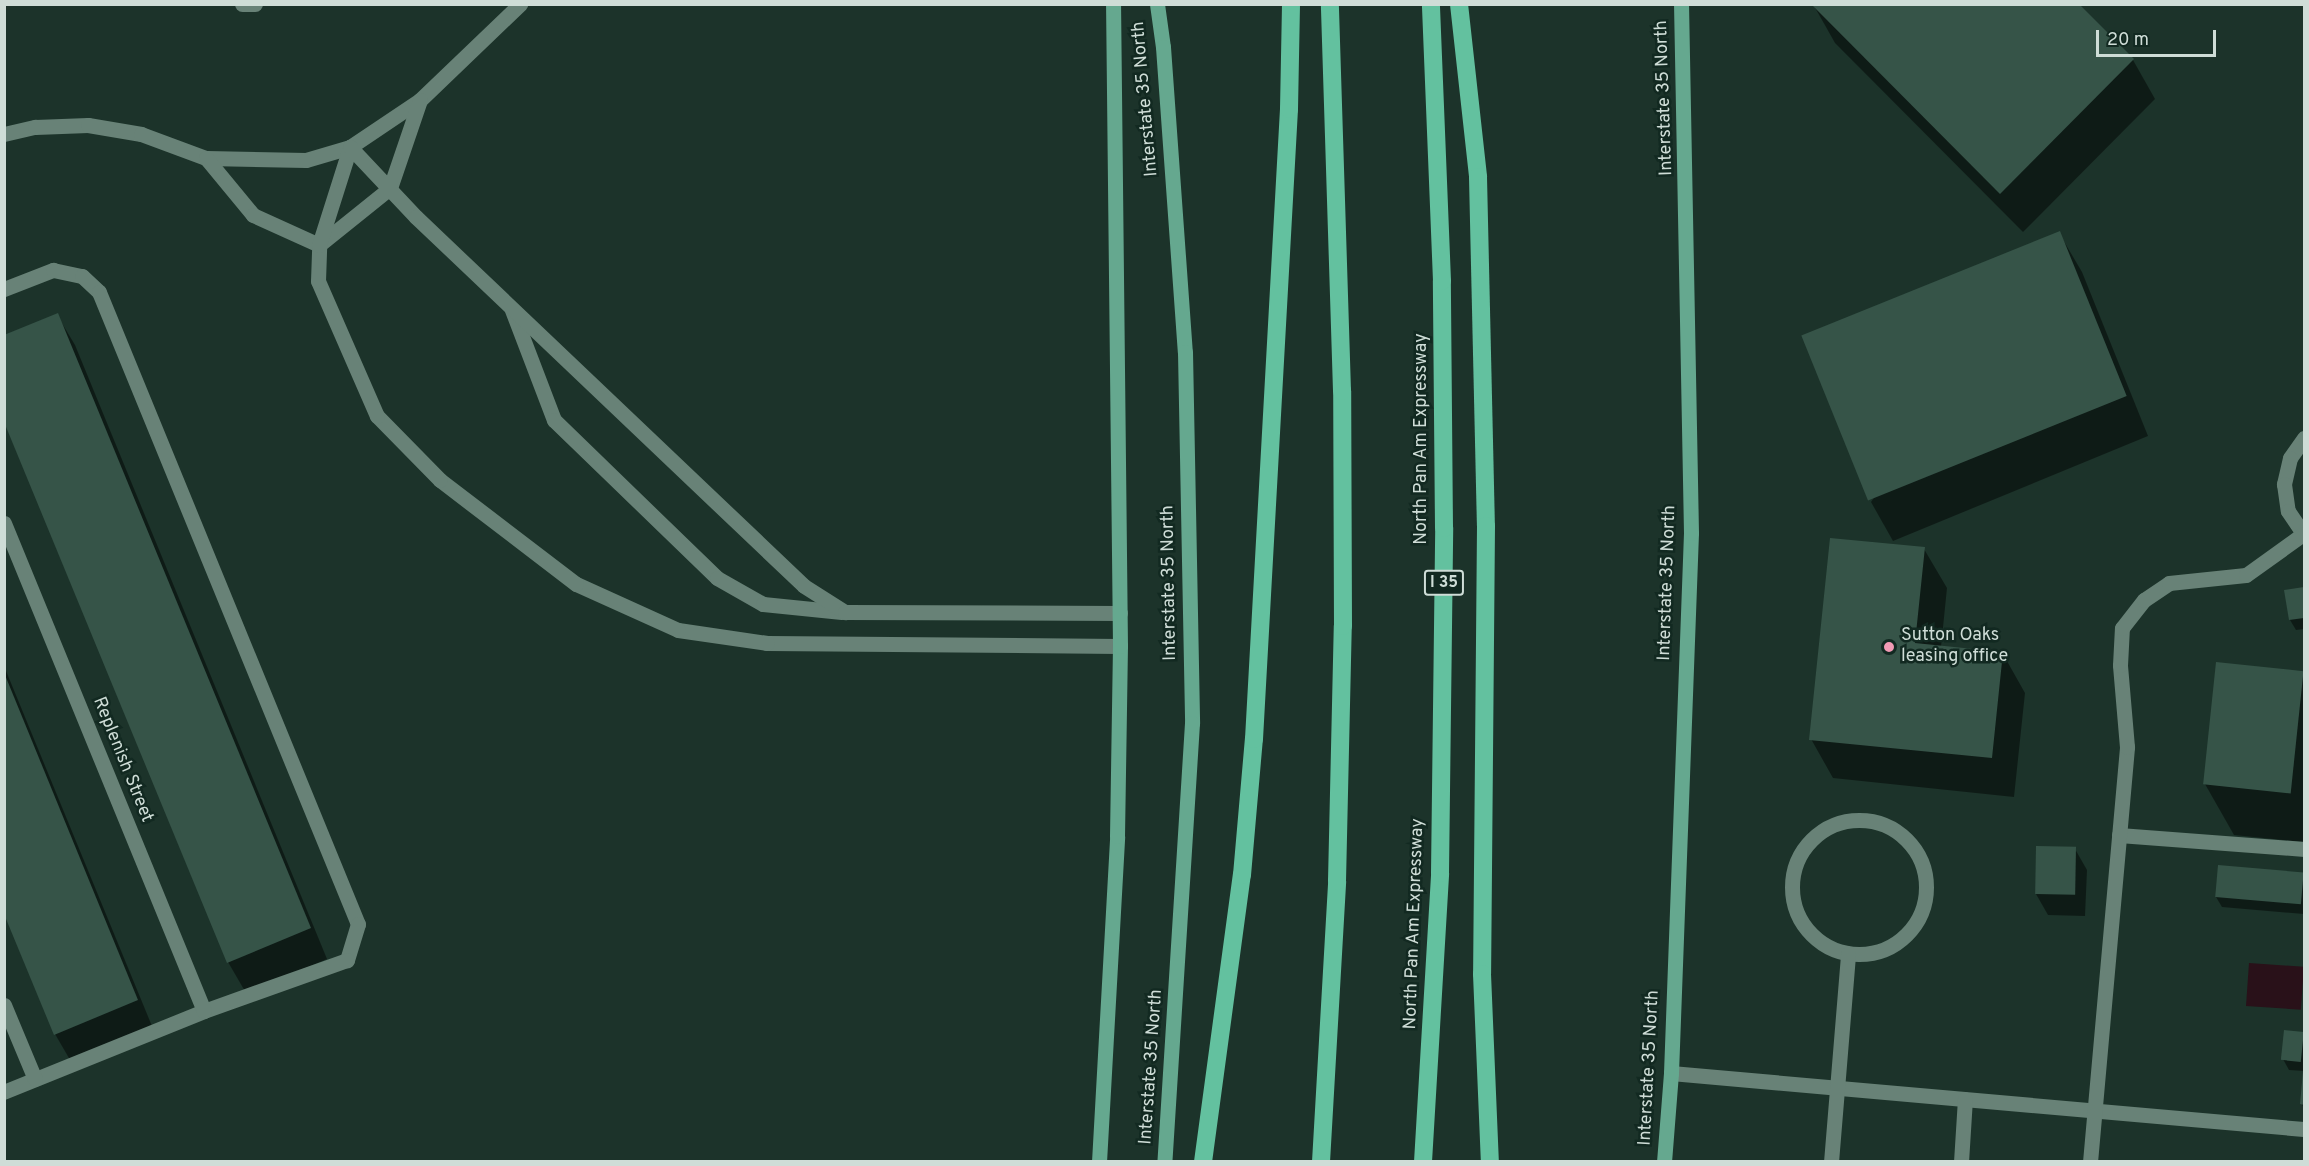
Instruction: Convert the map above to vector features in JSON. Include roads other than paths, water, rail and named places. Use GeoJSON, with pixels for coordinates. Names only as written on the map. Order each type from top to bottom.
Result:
{"type":"FeatureCollection","features":[{"type":"Feature","properties":{"kind":"highway"},"geometry":{"type":"LineString","coordinates":[[1203,1161],[1242,875],[1254,739],[1290,109],[1291,4]]}},
{"type":"Feature","properties":{"kind":"highway"},"geometry":{"type":"LineString","coordinates":[[1321,1161],[1337,881],[1343,626],[1342,391],[1330,4]]}},
{"type":"Feature","properties":{"kind":"highway","name":"North Pan Am Expressway"},"geometry":{"type":"LineString","coordinates":[[1423,1161],[1440,873],[1444,528],[1442,281],[1431,4]]}},
{"type":"Feature","properties":{"kind":"highway"},"geometry":{"type":"LineString","coordinates":[[1459,4],[1478,177],[1486,526],[1481,952],[1490,1161]]}},
{"type":"Feature","properties":{"kind":"main road"},"geometry":{"type":"LineString","coordinates":[[1099,1161],[1117,836],[1120,646],[1113,4]]}},
{"type":"Feature","properties":{"kind":"main road","name":"Interstate 35 North"},"geometry":{"type":"LineString","coordinates":[[1157,4],[1163,47],[1185,352],[1192,723],[1164,1161]]}},
{"type":"Feature","properties":{"kind":"main road","name":"Interstate 35 North"},"geometry":{"type":"LineString","coordinates":[[1664,1161],[1671,1072],[1691,533],[1681,4]]}},
{"type":"Feature","properties":{"kind":"street"},"geometry":{"type":"LineString","coordinates":[[242,4],[255,4]]}},
{"type":"Feature","properties":{"kind":"street"},"geometry":{"type":"LineString","coordinates":[[4,134],[35,127],[88,125],[141,134],[206,158],[306,160],[350,147],[420,100],[520,4]]}},
{"type":"Feature","properties":{"kind":"street"},"geometry":{"type":"LineString","coordinates":[[319,245],[390,188],[420,100]]}},
{"type":"Feature","properties":{"kind":"street"},"geometry":{"type":"LineString","coordinates":[[350,147],[510,306],[804,586],[845,612]]}},
{"type":"Feature","properties":{"kind":"street"},"geometry":{"type":"LineString","coordinates":[[350,147],[319,245],[318,281],[377,416],[440,480],[576,584],[678,630],[767,643],[1120,646]]}},
{"type":"Feature","properties":{"kind":"street"},"geometry":{"type":"LineString","coordinates":[[206,158],[253,214],[319,245]]}},
{"type":"Feature","properties":{"kind":"street"},"geometry":{"type":"LineString","coordinates":[[4,289],[53,270],[82,276],[99,292],[358,924],[347,960],[204,1011],[4,1092]]}},
{"type":"Feature","properties":{"kind":"street"},"geometry":{"type":"LineString","coordinates":[[510,306],[554,420],[717,578],[763,604],[845,612],[1120,613]]}},
{"type":"Feature","properties":{"kind":"street"},"geometry":{"type":"LineString","coordinates":[[2090,1161],[2127,747],[2120,665],[2122,628],[2144,600],[2169,583],[2246,575],[2304,534],[2288,511],[2284,484],[2290,458],[2304,438]]}},
{"type":"Feature","properties":{"kind":"street","name":"Replenish Street"},"geometry":{"type":"LineString","coordinates":[[4,523],[204,1011]]}},
{"type":"Feature","properties":{"kind":"street"},"geometry":{"type":"LineString","coordinates":[[1869,820],[1893,829],[1913,847],[1924,871],[1925,897],[1916,922],[1898,941],[1874,952],[1848,954],[1823,945],[1804,927],[1793,903],[1792,876],[1801,852],[1819,832],[1842,821],[1869,820]]}},
{"type":"Feature","properties":{"kind":"street"},"geometry":{"type":"LineString","coordinates":[[2120,835],[2304,849]]}},
{"type":"Feature","properties":{"kind":"street"},"geometry":{"type":"LineString","coordinates":[[1831,1161],[1848,954]]}},
{"type":"Feature","properties":{"kind":"street"},"geometry":{"type":"LineString","coordinates":[[4,1005],[35,1079]]}},
{"type":"Feature","properties":{"kind":"street"},"geometry":{"type":"LineString","coordinates":[[1671,1072],[2304,1130]]}},
{"type":"Feature","properties":{"kind":"street"},"geometry":{"type":"LineString","coordinates":[[1961,1161],[1965,1099]]}},
{"type":"Feature","properties":{"kind":"place","name":"Sutton Oaks leasing office"},"geometry":{"type":"Point","coordinates":[1889,647]}}]}
